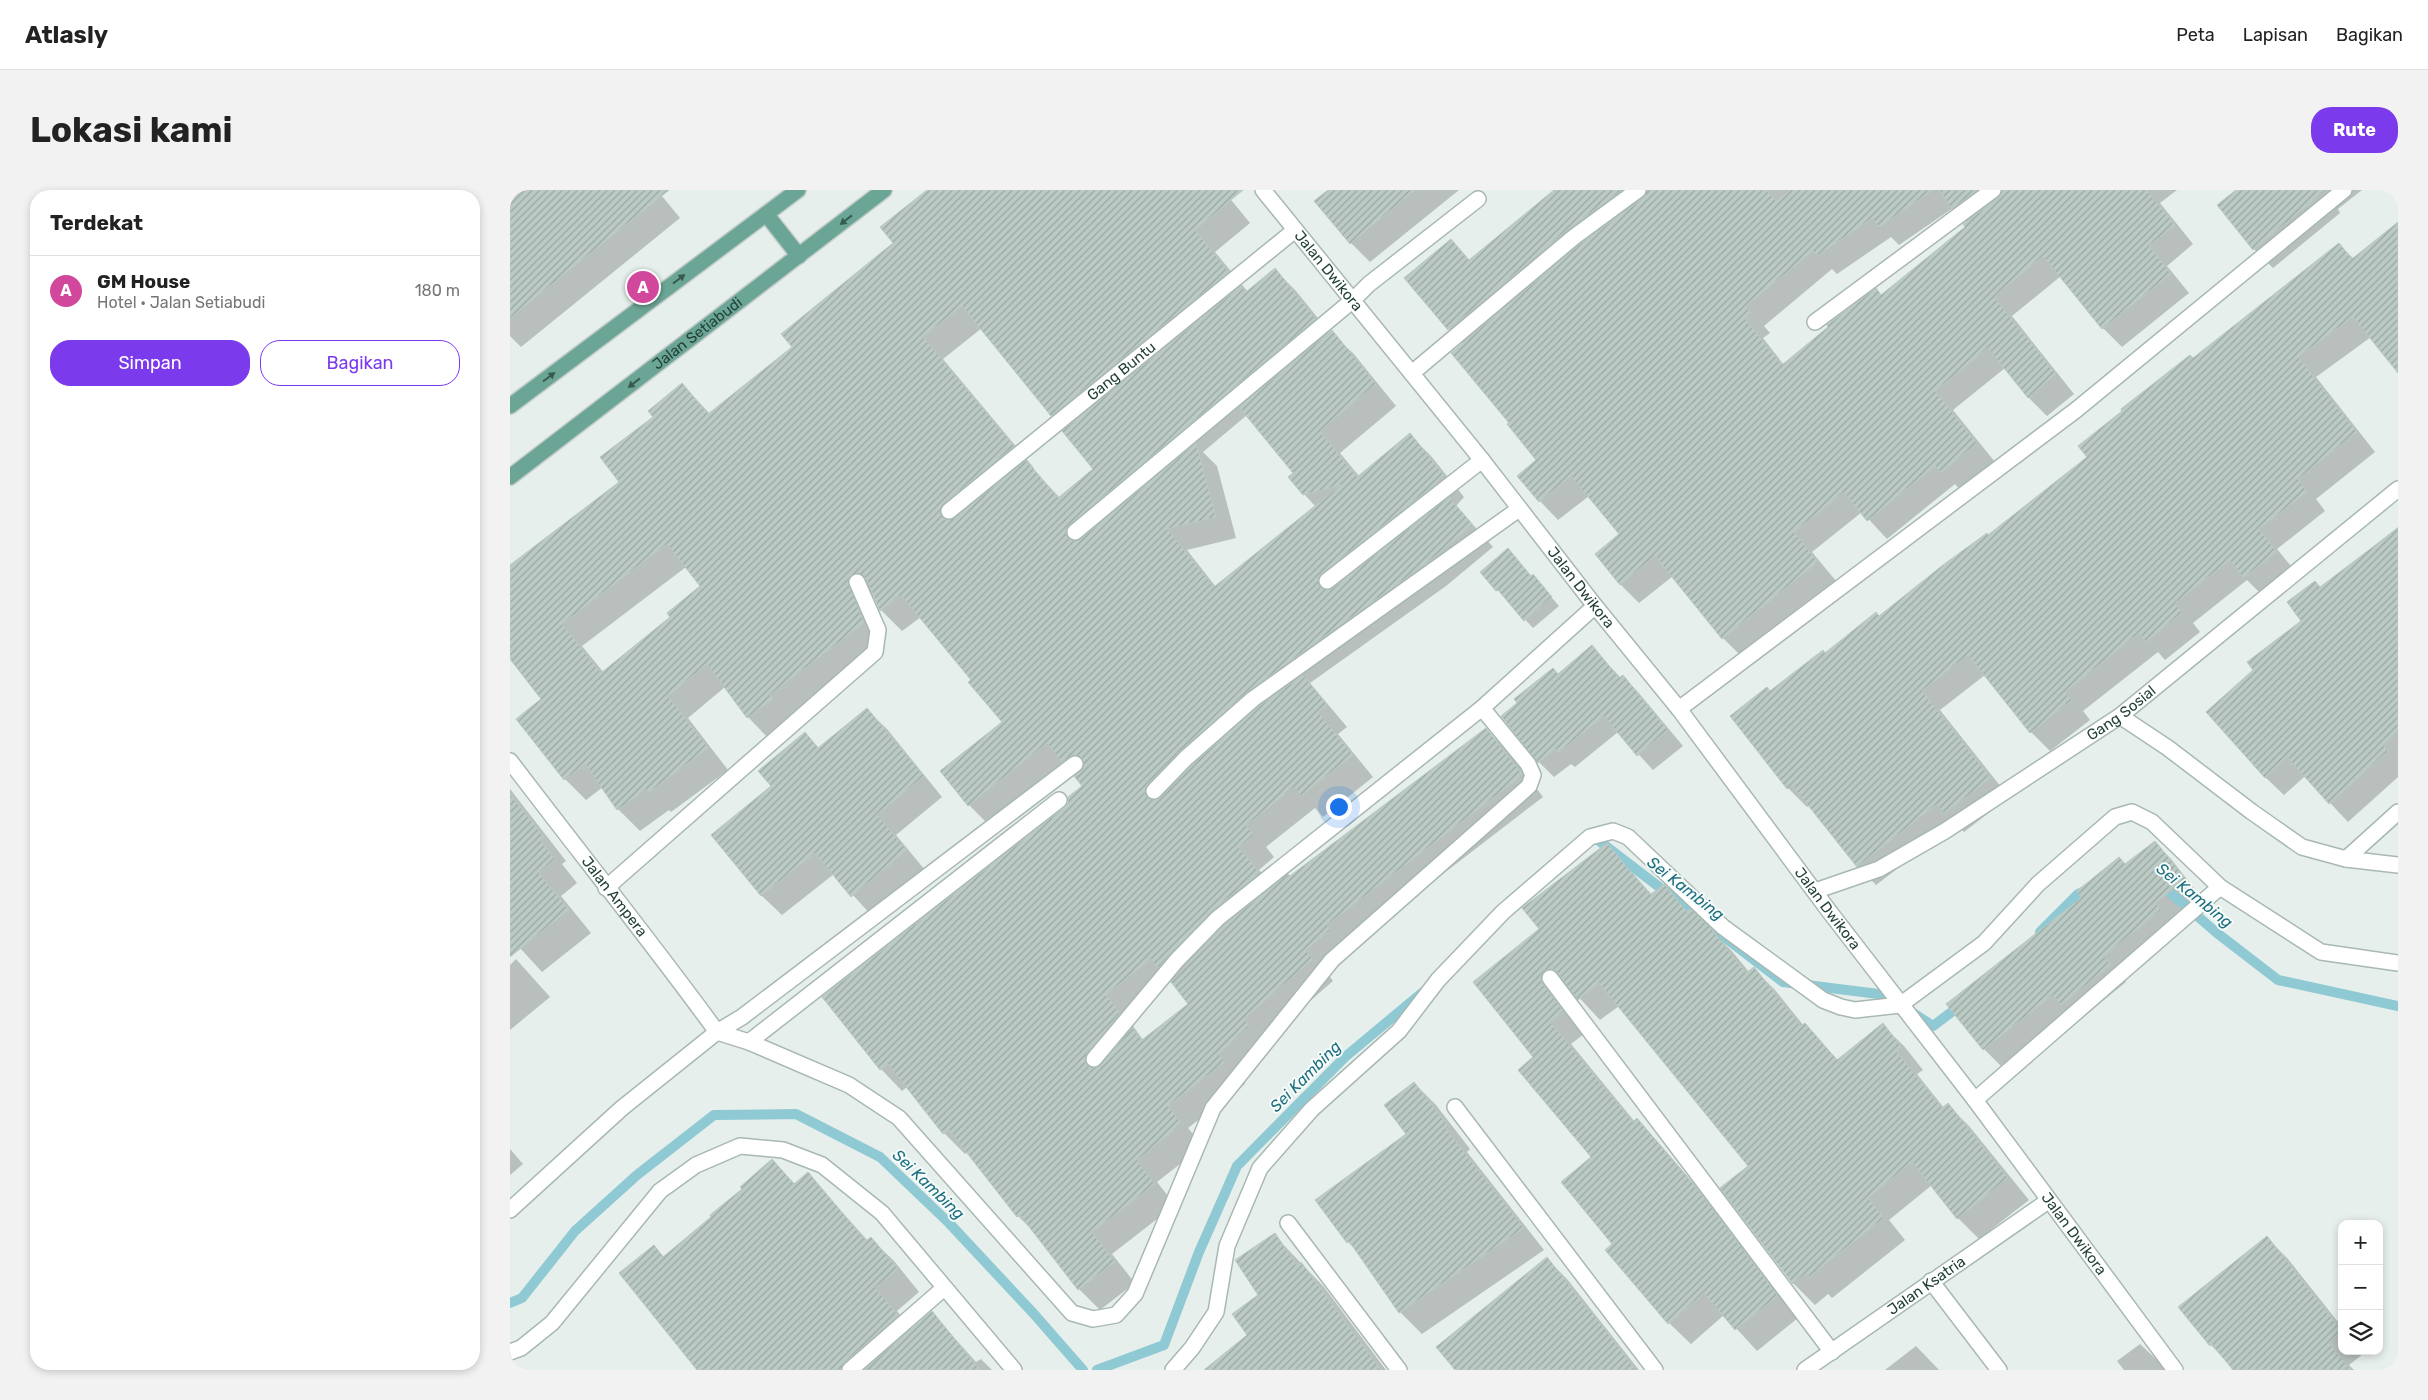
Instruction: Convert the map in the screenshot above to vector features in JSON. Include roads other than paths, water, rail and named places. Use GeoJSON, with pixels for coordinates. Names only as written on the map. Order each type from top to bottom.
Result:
{"type":"FeatureCollection","features":[{"type":"Feature","properties":{"kind":"main road"},"geometry":{"type":"LineString","coordinates":[[510,406],[798,190]]}},
{"type":"Feature","properties":{"kind":"main road","name":"Jalan Setiabudi"},"geometry":{"type":"LineString","coordinates":[[510,477],[884,190]]}},
{"type":"Feature","properties":{"kind":"main road"},"geometry":{"type":"LineString","coordinates":[[766,214],[799,256]]}},
{"type":"Feature","properties":{"kind":"street","name":"Jalan Dwikora"},"geometry":{"type":"LineString","coordinates":[[1263,190],[1482,460],[1595,606],[1679,710],[1900,1005],[1975,1100],[2175,1370]]}},
{"type":"Feature","properties":{"kind":"street"},"geometry":{"type":"LineString","coordinates":[[1412,373],[1574,237],[1638,190]]}},
{"type":"Feature","properties":{"kind":"street"},"geometry":{"type":"LineString","coordinates":[[1816,322],[1993,190]]}},
{"type":"Feature","properties":{"kind":"street"},"geometry":{"type":"LineString","coordinates":[[1679,710],[2076,410],[2344,190]]}},
{"type":"Feature","properties":{"kind":"street"},"geometry":{"type":"LineString","coordinates":[[1075,532],[1353,300],[1369,284],[1478,199]]}},
{"type":"Feature","properties":{"kind":"street","name":"Gang Buntu"},"geometry":{"type":"LineString","coordinates":[[948,511],[1295,230]]}},
{"type":"Feature","properties":{"kind":"street"},"geometry":{"type":"LineString","coordinates":[[1327,581],[1482,460]]}},
{"type":"Feature","properties":{"kind":"street","name":"Gang Sosial"},"geometry":{"type":"LineString","coordinates":[[1815,891],[1879,869],[1895,860],[1945,831],[2120,716],[2398,489]]}},
{"type":"Feature","properties":{"kind":"street"},"geometry":{"type":"LineString","coordinates":[[1154,791],[1186,758],[1253,699],[1519,509]]}},
{"type":"Feature","properties":{"kind":"street"},"geometry":{"type":"LineString","coordinates":[[606,888],[875,652],[878,630],[857,582]]}},
{"type":"Feature","properties":{"kind":"street"},"geometry":{"type":"LineString","coordinates":[[1094,1059],[1177,960],[1218,918],[1482,708],[1595,606]]}},
{"type":"Feature","properties":{"kind":"street"},"geometry":{"type":"LineString","coordinates":[[717,1032],[749,1042],[848,1085],[899,1118],[1072,1313],[1093,1319],[1116,1315],[1135,1294],[1213,1108],[1332,960],[1529,786],[1533,775],[1528,764],[1482,708]]}},
{"type":"Feature","properties":{"kind":"street"},"geometry":{"type":"LineString","coordinates":[[2120,716],[2168,748],[2252,812],[2302,846],[2346,859],[2398,865]]}},
{"type":"Feature","properties":{"kind":"street","name":"Jalan Ampera"},"geometry":{"type":"LineString","coordinates":[[510,761],[606,888],[664,959],[717,1032]]}},
{"type":"Feature","properties":{"kind":"street"},"geometry":{"type":"LineString","coordinates":[[510,1210],[622,1108],[717,1032],[742,1017],[1075,764]]}},
{"type":"Feature","properties":{"kind":"street"},"geometry":{"type":"LineString","coordinates":[[749,1042],[1059,800]]}},
{"type":"Feature","properties":{"kind":"street"},"geometry":{"type":"LineString","coordinates":[[1173,1370],[1192,1348],[1216,1312],[1227,1246],[1260,1168],[1312,1110],[1399,1031],[1438,980],[1503,912],[1590,838],[1613,832],[1628,837],[1723,927],[1823,1000],[1855,1010],[1900,1005],[1984,943],[2038,884],[2115,817],[2132,812],[2152,822],[2220,887],[2321,952],[2398,963]]}},
{"type":"Feature","properties":{"kind":"street"},"geometry":{"type":"LineString","coordinates":[[2346,859],[2398,812]]}},
{"type":"Feature","properties":{"kind":"street"},"geometry":{"type":"LineString","coordinates":[[1975,1100],[2220,887]]}},
{"type":"Feature","properties":{"kind":"street"},"geometry":{"type":"LineString","coordinates":[[1550,978],[1832,1352]]}},
{"type":"Feature","properties":{"kind":"street"},"geometry":{"type":"LineString","coordinates":[[1455,1107],[1655,1370]]}},
{"type":"Feature","properties":{"kind":"street"},"geometry":{"type":"LineString","coordinates":[[510,1352],[521,1348],[552,1323],[660,1191],[696,1164],[740,1146],[783,1150],[822,1165],[882,1213],[1014,1370]]}},
{"type":"Feature","properties":{"kind":"street","name":"Jalan Ksatria"},"geometry":{"type":"LineString","coordinates":[[1805,1370],[2048,1201]]}},
{"type":"Feature","properties":{"kind":"street"},"geometry":{"type":"LineString","coordinates":[[1288,1223],[1399,1370]]}},
{"type":"Feature","properties":{"kind":"street"},"geometry":{"type":"LineString","coordinates":[[1932,1281],[1999,1370]]}},
{"type":"Feature","properties":{"kind":"street"},"geometry":{"type":"LineString","coordinates":[[850,1370],[944,1288]]}},
{"type":"Feature","properties":{"kind":"waterway","name":"Sei Kambing"},"geometry":{"type":"LineString","coordinates":[[1591,838],[1594,837],[1783,982],[1886,995],[1894,1000]]}},
{"type":"Feature","properties":{"kind":"waterway","name":"Sei Kambing"},"geometry":{"type":"LineString","coordinates":[[2159,883],[2217,933],[2278,980],[2398,1006]]}},
{"type":"Feature","properties":{"kind":"waterway","name":"Sei Kambing"},"geometry":{"type":"LineString","coordinates":[[2040,932],[2078,894],[2091,888]]}},
{"type":"Feature","properties":{"kind":"waterway","name":"Sei Kambing"},"geometry":{"type":"LineString","coordinates":[[1097,1370],[1164,1345],[1199,1252],[1237,1166],[1345,1057],[1423,992]]}},
{"type":"Feature","properties":{"kind":"waterway","name":"Sei Kambing"},"geometry":{"type":"LineString","coordinates":[[1910,1011],[1933,1026],[1961,1005]]}},
{"type":"Feature","properties":{"kind":"waterway","name":"Sei Kambing"},"geometry":{"type":"LineString","coordinates":[[510,1303],[522,1298],[575,1231],[637,1175],[714,1115],[796,1114],[880,1157],[949,1223],[1034,1314],[1083,1370]]}},
{"type":"Feature","properties":{"kind":"place","name":"GM House"},"geometry":{"type":"Point","coordinates":[643,287]}}]}
